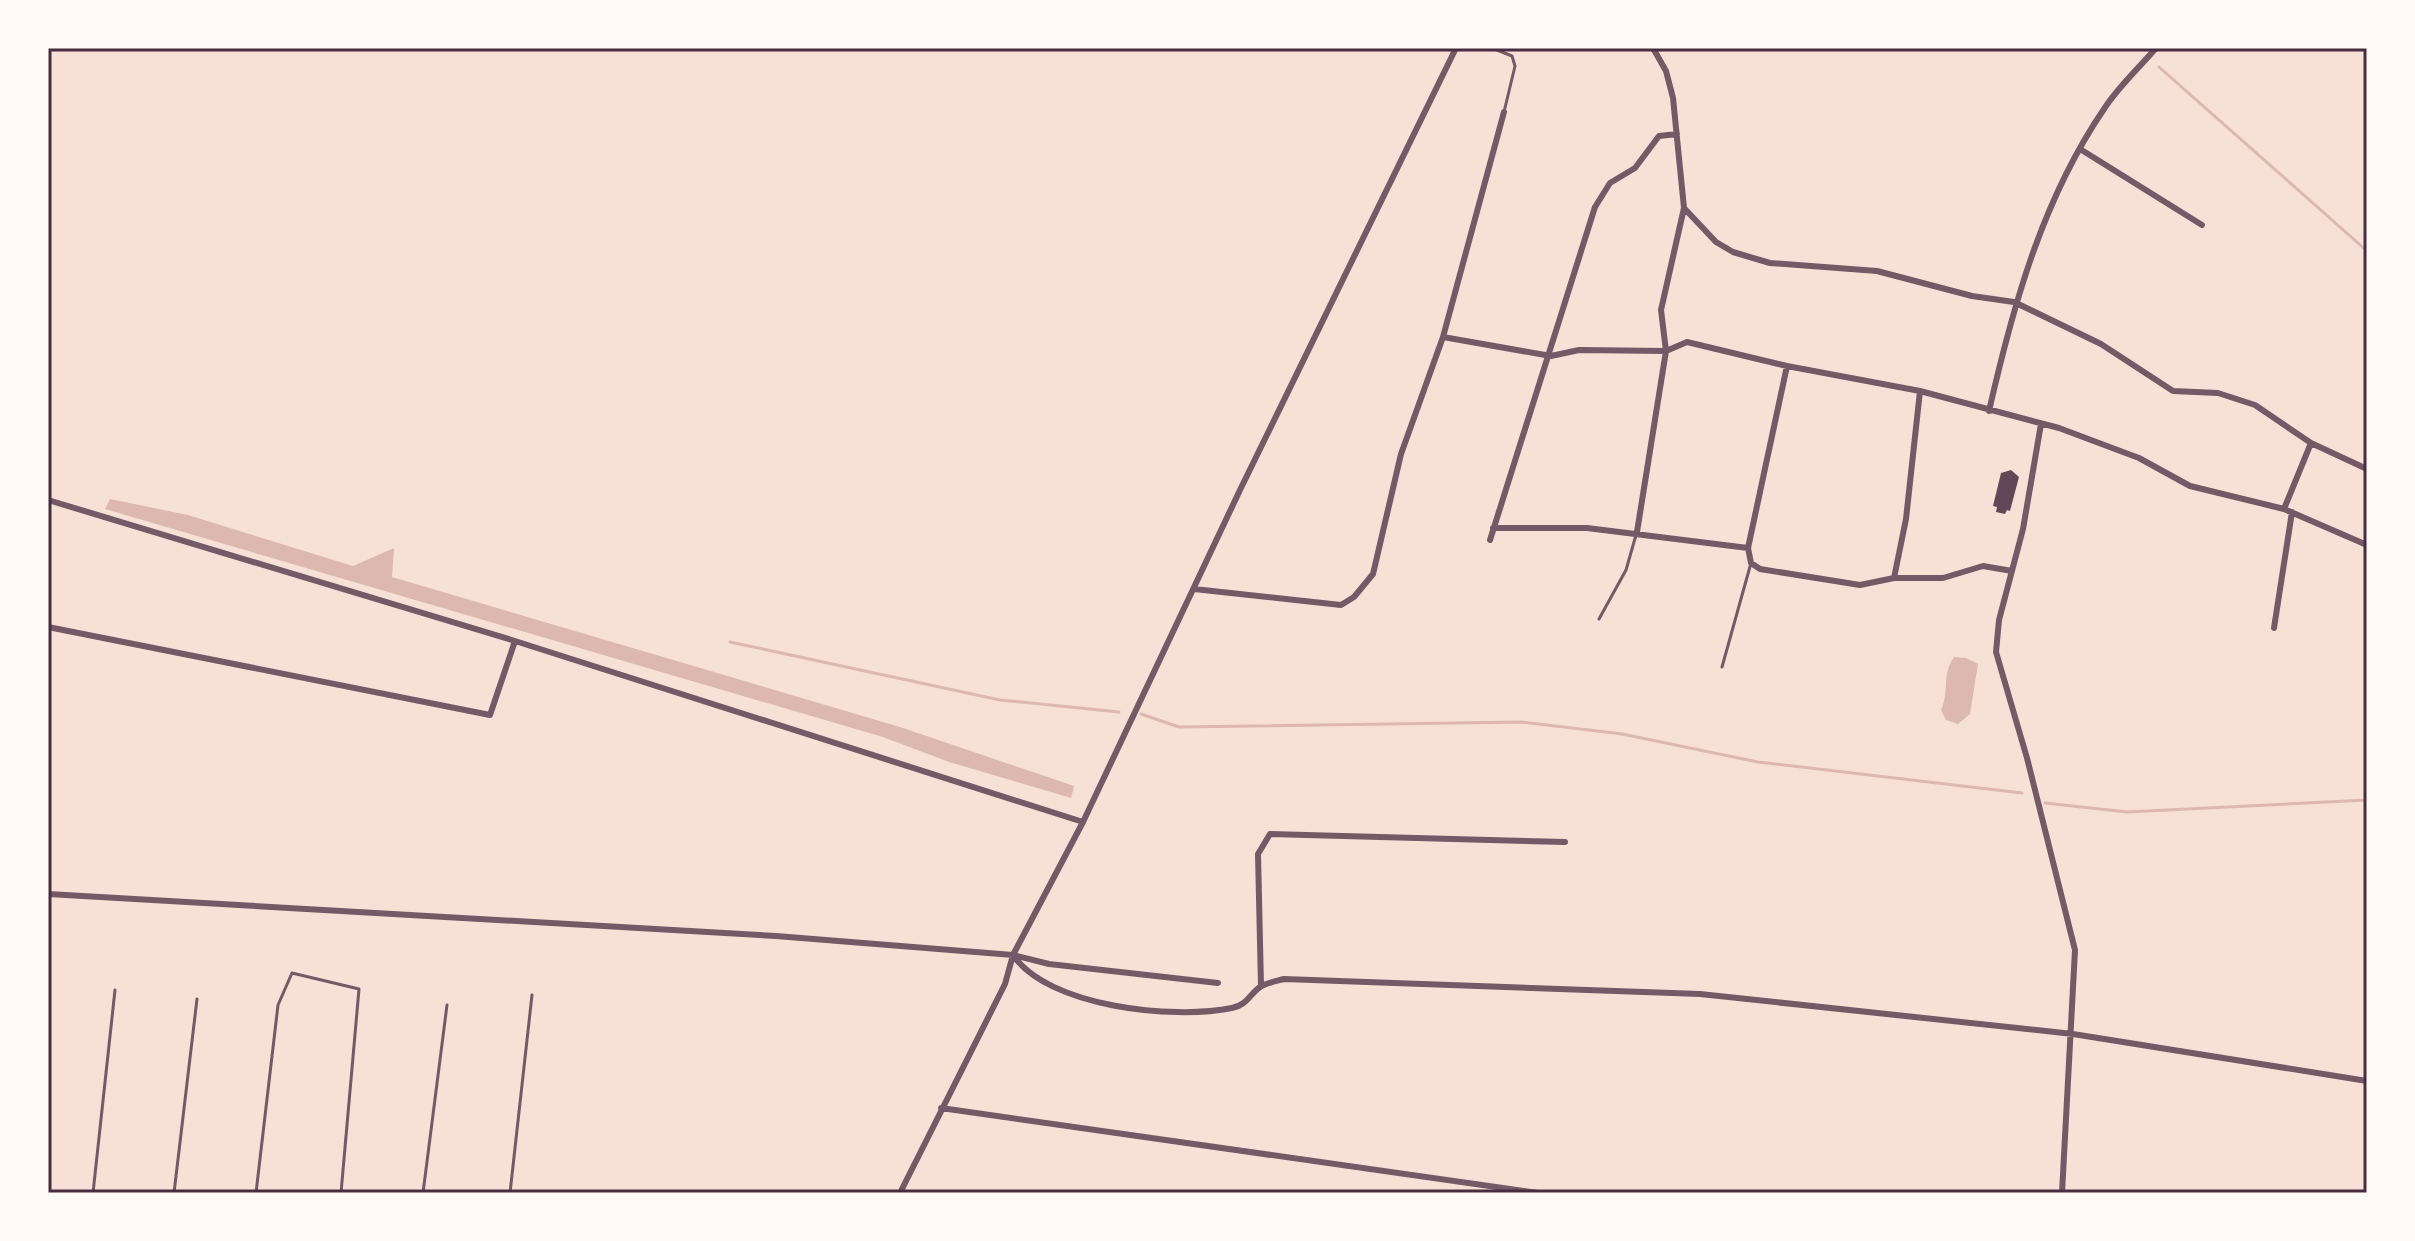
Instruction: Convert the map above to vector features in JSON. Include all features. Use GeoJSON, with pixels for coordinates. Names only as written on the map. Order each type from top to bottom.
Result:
{"type":"FeatureCollection","features":[{"type":"Feature","properties":{"kind":"street"},"geometry":{"type":"LineString","coordinates":[[900,1193],[1005,984],[1013,955],[1083,822],[1456,48]]}},
{"type":"Feature","properties":{"kind":"street"},"geometry":{"type":"LineString","coordinates":[[1637,532],[1666,351],[1661,310],[1684,208],[1677,134],[1666,71],[1653,48]]}},
{"type":"Feature","properties":{"kind":"street"},"geometry":{"type":"LineString","coordinates":[[1989,411],[2014,302],[2063,181],[2105,107],[2156,48]]}},
{"type":"Feature","properties":{"kind":"street"},"geometry":{"type":"LineString","coordinates":[[1194,589],[1341,605],[1354,597],[1373,574],[1401,454],[1443,337],[1504,112]]}},
{"type":"Feature","properties":{"kind":"street"},"geometry":{"type":"LineString","coordinates":[[1490,540],[1551,356],[1595,207],[1610,183],[1635,168],[1659,136],[1677,134]]}},
{"type":"Feature","properties":{"kind":"street"},"geometry":{"type":"LineString","coordinates":[[2080,149],[2202,225]]}},
{"type":"Feature","properties":{"kind":"street"},"geometry":{"type":"LineString","coordinates":[[1684,208],[1716,242],[1733,252],[1770,263],[1877,271],[1972,296],[2014,302],[2101,344],[2173,391],[2218,393],[2255,405],[2311,443],[2367,469]]}},
{"type":"Feature","properties":{"kind":"street"},"geometry":{"type":"LineString","coordinates":[[1443,337],[1551,356],[1579,350],[1666,351],[1687,342],[1787,366],[1920,391],[2041,424],[2139,458],[2190,486],[2284,509],[2367,545]]}},
{"type":"Feature","properties":{"kind":"street"},"geometry":{"type":"LineString","coordinates":[[1787,366],[1748,548],[1751,563],[1760,569],[1860,585],[1894,578],[1943,578],[1983,566],[2012,571]]}},
{"type":"Feature","properties":{"kind":"street"},"geometry":{"type":"LineString","coordinates":[[1894,578],[1906,519],[1920,391]]}},
{"type":"Feature","properties":{"kind":"street"},"geometry":{"type":"LineString","coordinates":[[2041,424],[2023,529],[1999,620],[1996,652],[2027,758],[2075,950],[2073,1034],[2064,1115],[2062,1193]]}},
{"type":"Feature","properties":{"kind":"street"},"geometry":{"type":"LineString","coordinates":[[2284,509],[2311,443]]}},
{"type":"Feature","properties":{"kind":"street"},"geometry":{"type":"LineString","coordinates":[[48,500],[515,641],[1083,822]]}},
{"type":"Feature","properties":{"kind":"street"},"geometry":{"type":"LineString","coordinates":[[2274,628],[2292,512]]}},
{"type":"Feature","properties":{"kind":"street"},"geometry":{"type":"LineString","coordinates":[[1493,528],[1637,532],[1748,548]]}},
{"type":"Feature","properties":{"kind":"street"},"geometry":{"type":"LineString","coordinates":[[48,627],[490,715],[515,641]]}},
{"type":"Feature","properties":{"kind":"street"},"geometry":{"type":"LineString","coordinates":[[1261,986],[1258,854],[1270,834],[1565,842]]}},
{"type":"Feature","properties":{"kind":"street"},"geometry":{"type":"LineString","coordinates":[[48,894],[776,936],[1013,955],[1049,964],[1218,983]]}},
{"type":"Feature","properties":{"kind":"street"},"geometry":{"type":"LineString","coordinates":[[1013,955],[1023,970],[1047,984],[1117,1007],[1172,1011],[1232,1008],[1247,1003],[1261,986],[1284,979],[1700,994],[2073,1034],[2367,1081]]}},
{"type":"Feature","properties":{"kind":"street"},"geometry":{"type":"LineString","coordinates":[[941,1108],[1538,1193]]}},
{"type":"Feature","properties":{"kind":"lane"},"geometry":{"type":"LineString","coordinates":[[1492,48],[1512,56],[1515,66],[1504,112]]}},
{"type":"Feature","properties":{"kind":"lane"},"geometry":{"type":"LineString","coordinates":[[1599,619],[1613,600],[1637,532]]}},
{"type":"Feature","properties":{"kind":"lane"},"geometry":{"type":"LineString","coordinates":[[1722,667],[1751,563]]}},
{"type":"Feature","properties":{"kind":"lane"},"geometry":{"type":"LineString","coordinates":[[256,1193],[278,1005],[292,973],[359,989],[341,1193]]}},
{"type":"Feature","properties":{"kind":"lane"},"geometry":{"type":"LineString","coordinates":[[93,1193],[115,990]]}},
{"type":"Feature","properties":{"kind":"lane"},"geometry":{"type":"LineString","coordinates":[[510,1193],[532,995]]}},
{"type":"Feature","properties":{"kind":"lane"},"geometry":{"type":"LineString","coordinates":[[174,1193],[197,999]]}},
{"type":"Feature","properties":{"kind":"lane"},"geometry":{"type":"LineString","coordinates":[[423,1193],[447,1005]]}},
{"type":"Feature","properties":{"kind":"shaded area"},"geometry":{"type":"Polygon","coordinates":[[[110,499],[188,515],[353,566],[394,548],[392,577],[900,727],[1074,786],[1071,798],[949,762],[883,737],[105,509],[110,499]]]}},
{"type":"Feature","properties":{"kind":"shaded area"},"geometry":{"type":"Polygon","coordinates":[[[1954,657],[1978,664],[1970,714],[1958,724],[1946,720],[1941,710],[1948,671],[1954,657]]]}},
{"type":"Feature","properties":{"kind":"building"},"geometry":{"type":"Polygon","coordinates":[[[2011,470],[2019,477],[2010,511],[2007,510],[2005,514],[1996,512],[1997,507],[1993,506],[2001,473],[2011,470]]]}},
{"type":"Feature","properties":{"kind":"waterway"},"geometry":{"type":"LineString","coordinates":[[2159,67],[2367,251]]}},
{"type":"Feature","properties":{"kind":"waterway"},"geometry":{"type":"LineString","coordinates":[[730,642],[1000,700],[1119,712]]}},
{"type":"Feature","properties":{"kind":"waterway"},"geometry":{"type":"LineString","coordinates":[[1141,714],[1179,727],[1521,722],[1622,734],[1758,762],[2022,793]]}},
{"type":"Feature","properties":{"kind":"waterway"},"geometry":{"type":"LineString","coordinates":[[2045,803],[2127,812],[2367,800]]}}]}
